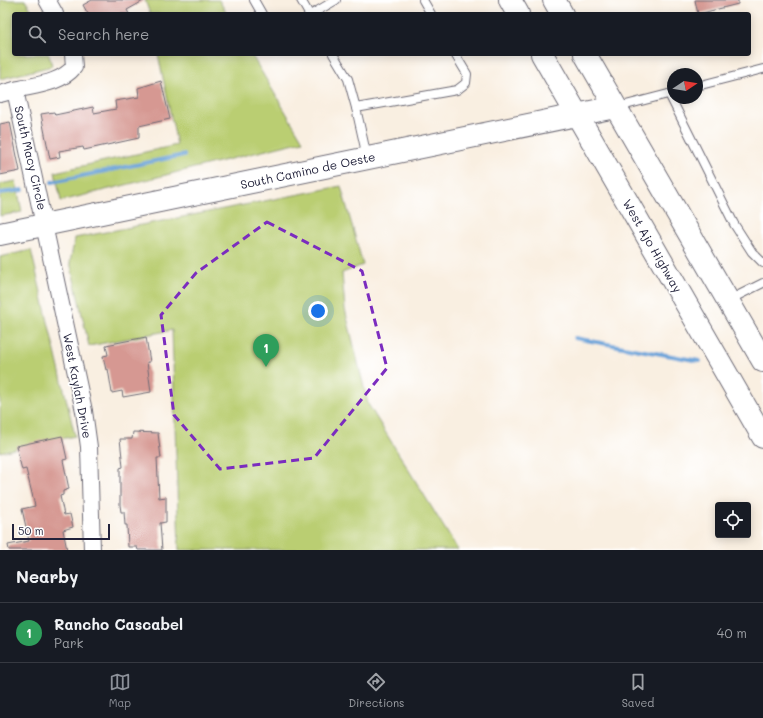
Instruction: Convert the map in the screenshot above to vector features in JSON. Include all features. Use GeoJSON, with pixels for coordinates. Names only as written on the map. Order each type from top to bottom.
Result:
{"type":"FeatureCollection","features":[{"type":"Feature","properties":{"kind":"main road"},"geometry":{"type":"LineString","coordinates":[[510,0],[517,12]]}},
{"type":"Feature","properties":{"kind":"main road"},"geometry":{"type":"LineString","coordinates":[[554,0],[561,12]]}},
{"type":"Feature","properties":{"kind":"main road","name":"West Ajo Highway"},"geometry":{"type":"LineString","coordinates":[[543,56],[576,116],[763,437]]}},
{"type":"Feature","properties":{"kind":"main road"},"geometry":{"type":"LineString","coordinates":[[586,56],[763,361]]}},
{"type":"Feature","properties":{"kind":"main road","name":"South Camino de Oeste"},"geometry":{"type":"LineString","coordinates":[[0,234],[615,107]]}},
{"type":"Feature","properties":{"kind":"street"},"geometry":{"type":"LineString","coordinates":[[47,0],[54,12]]}},
{"type":"Feature","properties":{"kind":"street","name":"South Macy Circle"},"geometry":{"type":"LineString","coordinates":[[45,225],[8,92],[60,79],[68,74],[76,64]]}},
{"type":"Feature","properties":{"kind":"street","name":"West Kaylah Drive"},"geometry":{"type":"LineString","coordinates":[[45,225],[87,427],[92,550]]}},
{"type":"Feature","properties":{"kind":"lane"},"geometry":{"type":"LineString","coordinates":[[254,0],[261,12]]}},
{"type":"Feature","properties":{"kind":"lane"},"geometry":{"type":"LineString","coordinates":[[301,0],[310,12]]}},
{"type":"Feature","properties":{"kind":"lane"},"geometry":{"type":"LineString","coordinates":[[315,12],[336,0]]}},
{"type":"Feature","properties":{"kind":"lane"},"geometry":{"type":"LineString","coordinates":[[423,0],[430,12]]}},
{"type":"Feature","properties":{"kind":"lane"},"geometry":{"type":"LineString","coordinates":[[334,56],[348,79],[367,159]]}},
{"type":"Feature","properties":{"kind":"lane"},"geometry":{"type":"LineString","coordinates":[[356,108],[457,90],[466,83],[467,74],[456,56]]}},
{"type":"Feature","properties":{"kind":"lane"},"geometry":{"type":"LineString","coordinates":[[703,84],[763,69]]}},
{"type":"Feature","properties":{"kind":"lane"},"geometry":{"type":"LineString","coordinates":[[615,107],[667,94]]}},
{"type":"Feature","properties":{"kind":"lane"},"geometry":{"type":"LineString","coordinates":[[676,104],[734,224],[752,252],[763,263]]}},
{"type":"Feature","properties":{"kind":"lane"},"geometry":{"type":"LineString","coordinates":[[728,301],[763,283]]}},
{"type":"Feature","properties":{"kind":"highlighted area"},"geometry":{"type":"Polygon","coordinates":[[[267,222],[362,271],[387,368],[314,458],[220,469],[174,415],[161,315],[196,273],[267,222]]]}},
{"type":"Feature","properties":{"kind":"green space"},"geometry":{"type":"Polygon","coordinates":[[[0,0],[25,0],[33,12],[12,12],[12,56],[50,56],[52,66],[0,79],[0,0]]]}},
{"type":"Feature","properties":{"kind":"green space"},"geometry":{"type":"Polygon","coordinates":[[[145,0],[219,0],[226,12],[149,12],[145,0]]]}},
{"type":"Feature","properties":{"kind":"green space"},"geometry":{"type":"Polygon","coordinates":[[[158,56],[252,56],[303,141],[61,201],[55,172],[177,145],[158,56]]]}},
{"type":"Feature","properties":{"kind":"green space"},"geometry":{"type":"Polygon","coordinates":[[[16,181],[22,212],[0,216],[0,184],[16,181]]]}},
{"type":"Feature","properties":{"kind":"green space"},"geometry":{"type":"Polygon","coordinates":[[[341,186],[363,265],[342,273],[345,309],[368,404],[458,550],[179,550],[172,330],[89,346],[70,262],[75,238],[341,186]]]}},
{"type":"Feature","properties":{"kind":"green space"},"geometry":{"type":"Polygon","coordinates":[[[31,250],[75,436],[0,452],[0,257],[31,250]]]}},
{"type":"Feature","properties":{"kind":"building"},"geometry":{"type":"Polygon","coordinates":[[[92,0],[145,0],[127,10],[128,12],[87,12],[83,5],[92,0]]]}},
{"type":"Feature","properties":{"kind":"building"},"geometry":{"type":"Polygon","coordinates":[[[695,0],[738,0],[738,4],[706,12],[698,12],[695,0]]]}},
{"type":"Feature","properties":{"kind":"building"},"geometry":{"type":"Polygon","coordinates":[[[161,81],[170,119],[139,126],[139,138],[84,150],[83,147],[59,151],[60,157],[50,159],[41,114],[54,112],[55,115],[93,107],[94,113],[116,109],[115,101],[139,97],[138,88],[161,81]]]}},
{"type":"Feature","properties":{"kind":"building"},"geometry":{"type":"Polygon","coordinates":[[[10,122],[20,171],[0,175],[0,124],[10,122]]]}},
{"type":"Feature","properties":{"kind":"building"},"geometry":{"type":"Polygon","coordinates":[[[146,337],[150,362],[147,362],[151,392],[123,397],[122,391],[112,393],[108,369],[106,370],[103,356],[108,355],[106,345],[146,337]]]}},
{"type":"Feature","properties":{"kind":"building"},"geometry":{"type":"Polygon","coordinates":[[[133,432],[158,433],[161,458],[157,458],[159,498],[166,497],[166,522],[160,523],[162,550],[138,550],[137,547],[128,547],[127,525],[125,525],[124,512],[121,512],[120,505],[120,468],[123,467],[120,439],[132,439],[133,432]]]}},
{"type":"Feature","properties":{"kind":"building"},"geometry":{"type":"Polygon","coordinates":[[[62,436],[67,459],[63,460],[69,489],[63,491],[63,495],[60,496],[64,515],[70,514],[73,527],[63,530],[67,550],[9,550],[8,545],[29,541],[22,509],[35,506],[26,469],[22,470],[16,446],[62,436]]]}},
{"type":"Feature","properties":{"kind":"waterway"},"geometry":{"type":"LineString","coordinates":[[52,182],[184,155]]}},
{"type":"Feature","properties":{"kind":"waterway"},"geometry":{"type":"LineString","coordinates":[[0,193],[23,190]]}},
{"type":"Feature","properties":{"kind":"waterway"},"geometry":{"type":"LineString","coordinates":[[575,338],[699,361]]}},
{"type":"Feature","properties":{"kind":"place","name":"Rancho Cascabel"},"geometry":{"type":"Point","coordinates":[266,367]}}]}
